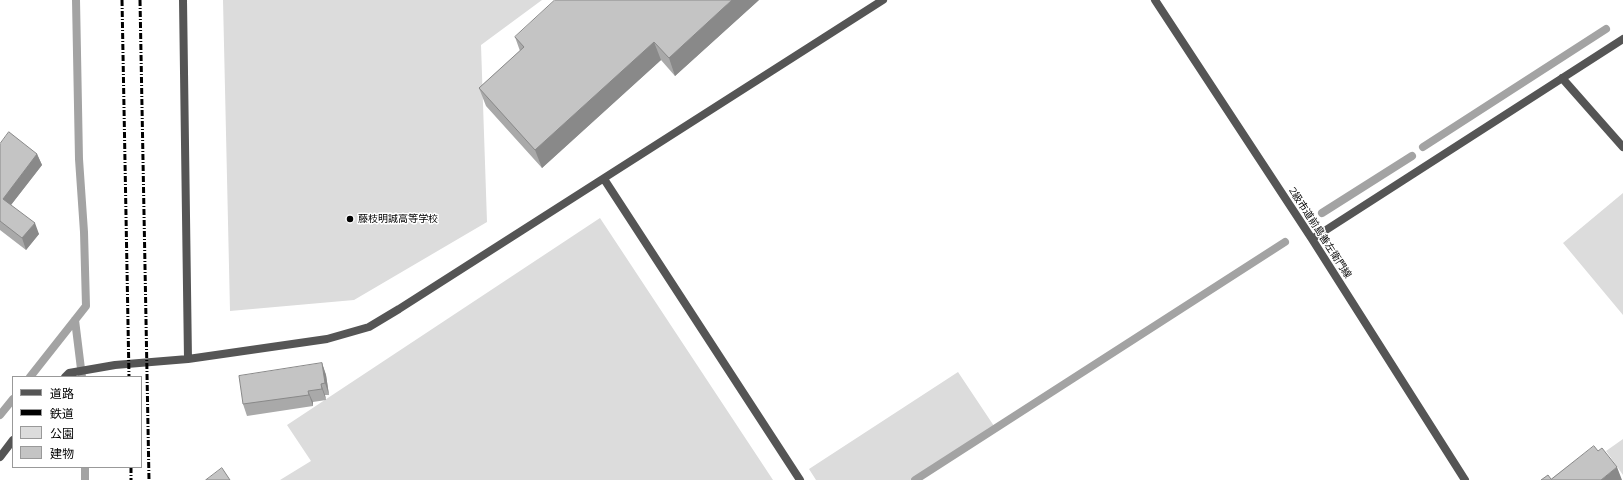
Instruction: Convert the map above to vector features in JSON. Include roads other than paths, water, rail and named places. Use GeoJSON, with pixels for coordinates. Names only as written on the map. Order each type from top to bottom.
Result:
{"type":"FeatureCollection","features":[{"type":"Feature","properties":{"kind":"street"},"geometry":{"type":"LineString","coordinates":[[183,0],[188,359]]}},
{"type":"Feature","properties":{"kind":"street"},"geometry":{"type":"LineString","coordinates":[[67,375],[115,365],[188,359],[326,339],[369,327],[604,179],[883,0]]}},
{"type":"Feature","properties":{"kind":"street","name":"2級市道前島善左衛門線"},"geometry":{"type":"LineString","coordinates":[[1155,0],[1312,239],[1465,480]]}},
{"type":"Feature","properties":{"kind":"street"},"geometry":{"type":"LineString","coordinates":[[1312,239],[1623,39]]}},
{"type":"Feature","properties":{"kind":"street"},"geometry":{"type":"LineString","coordinates":[[1562,78],[1623,147]]}},
{"type":"Feature","properties":{"kind":"street"},"geometry":{"type":"LineString","coordinates":[[604,179],[800,480]]}},
{"type":"Feature","properties":{"kind":"street"},"geometry":{"type":"LineString","coordinates":[[0,457],[12,441]]}},
{"type":"Feature","properties":{"kind":"waterway"},"geometry":{"type":"LineString","coordinates":[[31,376],[86,306],[84,232],[79,159],[76,0]]}},
{"type":"Feature","properties":{"kind":"waterway"},"geometry":{"type":"LineString","coordinates":[[1423,147],[1606,29]]}},
{"type":"Feature","properties":{"kind":"waterway"},"geometry":{"type":"LineString","coordinates":[[1322,213],[1412,156]]}},
{"type":"Feature","properties":{"kind":"waterway"},"geometry":{"type":"LineString","coordinates":[[915,480],[1285,242]]}},
{"type":"Feature","properties":{"kind":"waterway"},"geometry":{"type":"LineString","coordinates":[[75,320],[82,376]]}},
{"type":"Feature","properties":{"kind":"waterway"},"geometry":{"type":"LineString","coordinates":[[0,415],[12,400]]}},
{"type":"Feature","properties":{"kind":"waterway"},"geometry":{"type":"LineString","coordinates":[[85,468],[85,480]]}},
{"type":"Feature","properties":{"kind":"railway"},"geometry":{"type":"LineString","coordinates":[[122,0],[129,376]]}},
{"type":"Feature","properties":{"kind":"railway"},"geometry":{"type":"LineString","coordinates":[[140,0],[149,480]]}},
{"type":"Feature","properties":{"kind":"railway"},"geometry":{"type":"LineString","coordinates":[[131,468],[131,480]]}},
{"type":"Feature","properties":{"kind":"place","name":"藤枝明誠高等学校"},"geometry":{"type":"Point","coordinates":[350,219]}}]}
